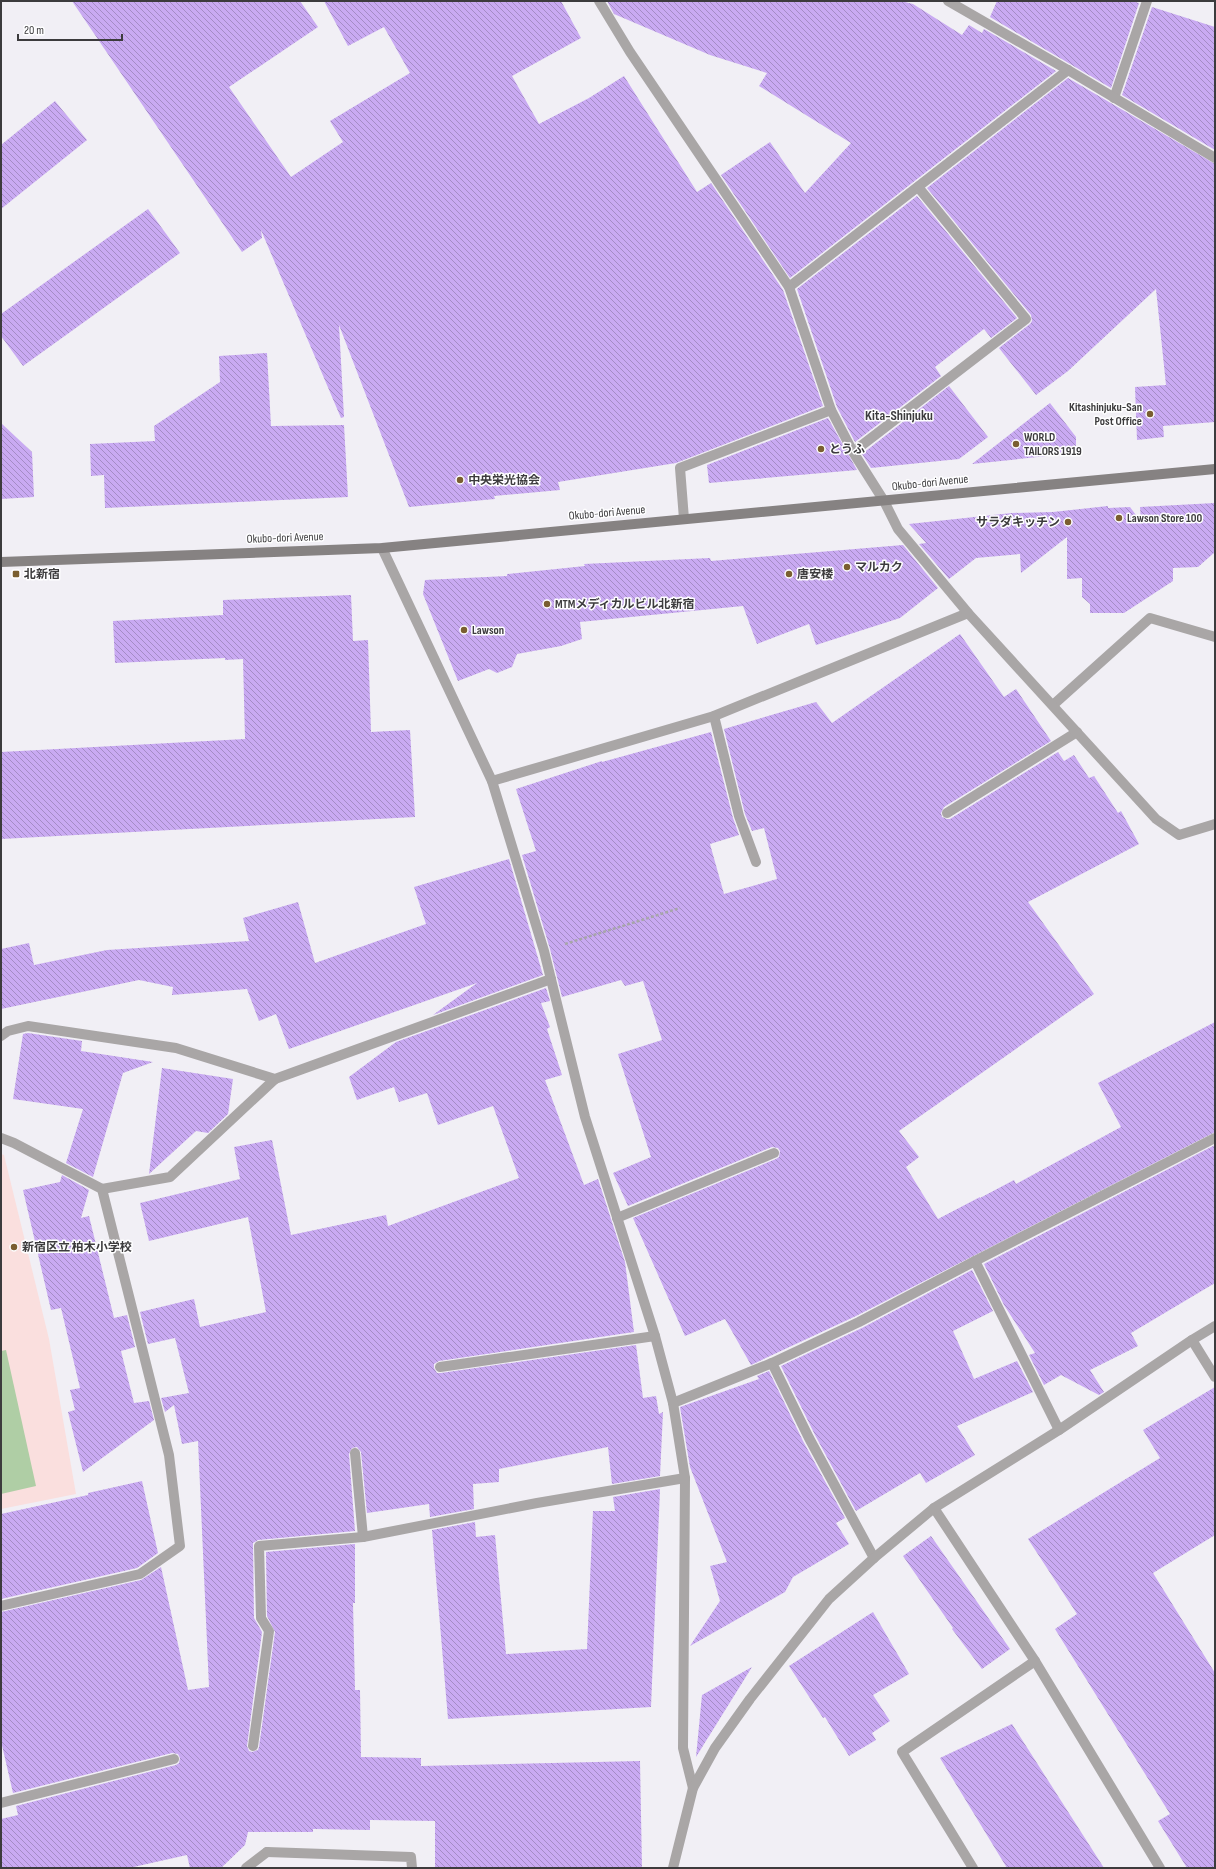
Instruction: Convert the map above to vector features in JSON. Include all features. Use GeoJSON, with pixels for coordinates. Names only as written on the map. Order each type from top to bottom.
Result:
{"type":"FeatureCollection","features":[{"type":"Feature","properties":{"kind":"main road","name":"Okubo-dori Avenue"},"geometry":{"type":"LineString","coordinates":[[1,562],[382,548],[884,501],[1215,468]]}},
{"type":"Feature","properties":{"kind":"street"},"geometry":{"type":"LineString","coordinates":[[599,1],[630,52],[789,287],[831,410],[853,452],[884,501],[898,529],[968,613],[1156,819],[1179,835],[1215,824]]}},
{"type":"Feature","properties":{"kind":"street"},"geometry":{"type":"LineString","coordinates":[[948,1],[1068,70],[1215,158]]}},
{"type":"Feature","properties":{"kind":"street"},"geometry":{"type":"LineString","coordinates":[[1114,98],[1147,1]]}},
{"type":"Feature","properties":{"kind":"street"},"geometry":{"type":"LineString","coordinates":[[789,287],[1068,70]]}},
{"type":"Feature","properties":{"kind":"street"},"geometry":{"type":"LineString","coordinates":[[853,452],[1026,319],[918,187]]}},
{"type":"Feature","properties":{"kind":"street"},"geometry":{"type":"LineString","coordinates":[[684,519],[680,468],[831,410]]}},
{"type":"Feature","properties":{"kind":"street"},"geometry":{"type":"LineString","coordinates":[[382,548],[492,781],[544,951],[585,1117],[656,1336],[673,1403],[685,1478],[683,1748],[693,1788]]}},
{"type":"Feature","properties":{"kind":"street"},"geometry":{"type":"LineString","coordinates":[[492,781],[714,716],[968,613]]}},
{"type":"Feature","properties":{"kind":"street"},"geometry":{"type":"LineString","coordinates":[[1053,705],[1150,618],[1215,637]]}},
{"type":"Feature","properties":{"kind":"street"},"geometry":{"type":"LineString","coordinates":[[714,716],[740,816],[756,862]]}},
{"type":"Feature","properties":{"kind":"street"},"geometry":{"type":"LineString","coordinates":[[947,813],[1077,732]]}},
{"type":"Feature","properties":{"kind":"street"},"geometry":{"type":"LineString","coordinates":[[1,1138],[14,1142],[102,1188],[170,1177],[275,1079],[551,979]]}},
{"type":"Feature","properties":{"kind":"street"},"geometry":{"type":"LineString","coordinates":[[1,1036],[8,1031],[28,1026],[176,1048],[275,1079]]}},
{"type":"Feature","properties":{"kind":"street"},"geometry":{"type":"LineString","coordinates":[[673,1403],[772,1363],[859,1322],[974,1261],[1215,1138]]}},
{"type":"Feature","properties":{"kind":"street"},"geometry":{"type":"LineString","coordinates":[[617,1218],[774,1153]]}},
{"type":"Feature","properties":{"kind":"street"},"geometry":{"type":"LineString","coordinates":[[1,1606],[140,1574],[180,1546],[169,1455],[102,1188]]}},
{"type":"Feature","properties":{"kind":"street"},"geometry":{"type":"LineString","coordinates":[[974,1261],[1058,1430]]}},
{"type":"Feature","properties":{"kind":"street"},"geometry":{"type":"LineString","coordinates":[[673,1868],[693,1788],[715,1748],[750,1699],[829,1599],[874,1558],[934,1508],[1058,1430],[1215,1326]]}},
{"type":"Feature","properties":{"kind":"street"},"geometry":{"type":"LineString","coordinates":[[440,1367],[656,1336]]}},
{"type":"Feature","properties":{"kind":"street"},"geometry":{"type":"LineString","coordinates":[[1192,1340],[1215,1377]]}},
{"type":"Feature","properties":{"kind":"street"},"geometry":{"type":"LineString","coordinates":[[772,1363],[809,1438],[874,1558]]}},
{"type":"Feature","properties":{"kind":"street"},"geometry":{"type":"LineString","coordinates":[[355,1452],[363,1537]]}},
{"type":"Feature","properties":{"kind":"street"},"geometry":{"type":"LineString","coordinates":[[253,1746],[269,1631],[261,1618],[259,1546],[363,1537],[537,1503],[685,1478]]}},
{"type":"Feature","properties":{"kind":"street"},"geometry":{"type":"LineString","coordinates":[[934,1508],[1035,1661],[1160,1868]]}},
{"type":"Feature","properties":{"kind":"street"},"geometry":{"type":"LineString","coordinates":[[973,1868],[902,1752],[1035,1661]]}},
{"type":"Feature","properties":{"kind":"street"},"geometry":{"type":"LineString","coordinates":[[1,1803],[174,1759]]}},
{"type":"Feature","properties":{"kind":"street"},"geometry":{"type":"LineString","coordinates":[[246,1868],[266,1852],[411,1857],[412,1868]]}},
{"type":"Feature","properties":{"kind":"path"},"geometry":{"type":"LineString","coordinates":[[544,951],[680,908]]}},
{"type":"Feature","properties":{"kind":"shaded area","name":"新宿区立 柏木小学校"},"geometry":{"type":"Polygon","coordinates":[[[1,1154],[4,1155],[49,1339],[76,1494],[1,1509],[1,1154]]]}},
{"type":"Feature","properties":{"kind":"green space"},"geometry":{"type":"Polygon","coordinates":[[[6,1350],[36,1486],[1,1494],[1,1351],[6,1350]]]}},
{"type":"Feature","properties":{"kind":"building"},"geometry":{"type":"Polygon","coordinates":[[[72,1],[300,1],[318,27],[229,87],[291,177],[343,142],[330,121],[410,73],[384,27],[348,46],[324,1],[561,1],[581,38],[512,76],[539,124],[589,98],[624,76],[697,192],[711,183],[783,290],[823,406],[676,463],[558,482],[560,490],[494,496],[495,499],[409,507],[339,325],[344,417],[341,418],[261,230],[262,238],[242,252],[72,1]]]}},
{"type":"Feature","properties":{"kind":"building"},"geometry":{"type":"Polygon","coordinates":[[[607,1],[901,1],[913,4],[962,35],[969,25],[982,33],[984,29],[1056,71],[790,278],[721,175],[770,142],[805,193],[851,143],[759,86],[767,73],[710,55],[614,14],[607,1]]]}},
{"type":"Feature","properties":{"kind":"building"},"geometry":{"type":"Polygon","coordinates":[[[997,1],[1132,1],[1139,3],[1111,88],[990,17],[997,1]]]}},
{"type":"Feature","properties":{"kind":"building"},"geometry":{"type":"Polygon","coordinates":[[[1152,7],[1215,27],[1215,150],[1122,95],[1152,7]]]}},
{"type":"Feature","properties":{"kind":"building"},"geometry":{"type":"Polygon","coordinates":[[[1068,78],[1215,164],[1215,422],[1163,426],[1164,437],[1137,440],[1135,387],[1166,385],[1156,289],[1068,371],[1036,395],[999,348],[1030,324],[1032,321],[1031,315],[927,188],[1068,78]]]}},
{"type":"Feature","properties":{"kind":"building"},"geometry":{"type":"Polygon","coordinates":[[[55,101],[87,140],[1,209],[1,145],[55,101]]]}},
{"type":"Feature","properties":{"kind":"building"},"geometry":{"type":"Polygon","coordinates":[[[917,196],[1017,318],[991,338],[984,329],[935,367],[941,376],[855,442],[837,407],[797,289],[917,196]]]}},
{"type":"Feature","properties":{"kind":"building"},"geometry":{"type":"Polygon","coordinates":[[[148,209],[180,253],[23,366],[1,336],[1,314],[148,209]]]}},
{"type":"Feature","properties":{"kind":"building"},"geometry":{"type":"Polygon","coordinates":[[[267,353],[271,426],[344,425],[348,497],[105,508],[104,475],[91,476],[90,444],[155,441],[154,426],[220,382],[219,356],[267,353]]]}},
{"type":"Feature","properties":{"kind":"building"},"geometry":{"type":"Polygon","coordinates":[[[949,386],[988,437],[959,459],[871,468],[862,454],[949,386]]]}},
{"type":"Feature","properties":{"kind":"building"},"geometry":{"type":"Polygon","coordinates":[[[1050,403],[1076,437],[1076,453],[972,464],[1050,403]]]}},
{"type":"Feature","properties":{"kind":"building"},"geometry":{"type":"Polygon","coordinates":[[[828,418],[857,470],[709,483],[707,465],[828,418]]]}},
{"type":"Feature","properties":{"kind":"building"},"geometry":{"type":"Polygon","coordinates":[[[1,423],[32,452],[34,497],[1,499],[1,423]]]}},
{"type":"Feature","properties":{"kind":"building"},"geometry":{"type":"Polygon","coordinates":[[[1215,503],[1215,552],[1198,567],[1173,568],[1173,581],[1124,613],[1090,613],[1090,604],[1082,597],[1082,578],[1067,579],[1067,537],[1021,573],[1020,554],[976,558],[949,579],[919,544],[926,543],[909,524],[1012,513],[1053,512],[1108,506],[1108,508],[1130,507],[1141,522],[1140,507],[1215,503]]]}},
{"type":"Feature","properties":{"kind":"building"},"geometry":{"type":"Polygon","coordinates":[[[903,545],[938,588],[900,618],[816,645],[809,624],[757,644],[743,606],[580,622],[582,639],[561,646],[517,654],[512,667],[497,673],[489,669],[458,681],[423,594],[425,580],[507,576],[507,574],[585,566],[584,564],[710,558],[711,561],[903,545]]]}},
{"type":"Feature","properties":{"kind":"building"},"geometry":{"type":"Polygon","coordinates":[[[351,595],[353,641],[368,640],[371,732],[410,730],[415,817],[1,839],[1,752],[245,739],[243,659],[225,660],[225,658],[115,663],[113,621],[223,615],[223,600],[351,595]]]}},
{"type":"Feature","properties":{"kind":"building"},"geometry":{"type":"Polygon","coordinates":[[[960,634],[1004,697],[1016,689],[1051,741],[944,807],[941,813],[942,817],[950,819],[1058,752],[1064,761],[1074,755],[1089,778],[1094,776],[1118,813],[1121,811],[1139,844],[1028,902],[1094,994],[899,1131],[919,1157],[906,1167],[938,1219],[1014,1180],[1016,1184],[1121,1127],[1098,1083],[1215,1022],[1215,1132],[856,1316],[751,1365],[725,1319],[685,1336],[633,1218],[776,1159],[779,1157],[780,1151],[778,1148],[772,1147],[628,1206],[613,1173],[651,1157],[618,1054],[662,1040],[643,981],[625,986],[621,980],[562,997],[550,949],[522,855],[536,851],[516,789],[602,761],[711,732],[733,818],[739,835],[710,844],[724,894],[777,879],[764,828],[752,831],[745,814],[724,729],[816,702],[832,723],[960,634]]]}},
{"type":"Feature","properties":{"kind":"building"},"geometry":{"type":"Polygon","coordinates":[[[509,859],[543,975],[433,1015],[477,983],[289,1049],[276,1014],[259,1021],[247,989],[172,995],[173,987],[139,980],[1,1009],[1,949],[29,943],[34,965],[107,950],[249,941],[243,918],[298,902],[315,963],[426,924],[414,887],[509,859]]]}},
{"type":"Feature","properties":{"kind":"building"},"geometry":{"type":"Polygon","coordinates":[[[546,988],[550,1001],[541,1003],[550,1027],[547,1029],[562,1075],[545,1080],[584,1185],[598,1179],[625,1262],[634,1332],[439,1361],[434,1364],[434,1368],[437,1373],[441,1373],[636,1345],[643,1398],[656,1396],[659,1414],[663,1412],[660,1476],[612,1484],[608,1447],[499,1469],[499,1482],[473,1484],[474,1509],[430,1517],[429,1504],[367,1513],[361,1452],[357,1447],[352,1448],[349,1454],[355,1531],[258,1540],[253,1543],[254,1618],[262,1632],[247,1746],[249,1751],[252,1752],[258,1750],[259,1747],[275,1632],[267,1616],[266,1552],[355,1544],[355,1603],[353,1603],[355,1690],[360,1690],[361,1757],[421,1758],[421,1766],[640,1761],[642,1868],[435,1868],[435,1821],[370,1820],[370,1830],[313,1829],[313,1832],[248,1832],[245,1845],[221,1868],[190,1868],[187,1855],[129,1868],[1,1868],[1,1819],[18,1815],[16,1806],[176,1765],[179,1763],[180,1758],[178,1754],[172,1753],[13,1793],[1,1741],[1,1612],[141,1580],[161,1567],[188,1690],[209,1687],[198,1441],[182,1444],[174,1405],[165,1412],[161,1398],[189,1393],[175,1338],[148,1344],[140,1312],[194,1299],[200,1327],[266,1312],[248,1217],[149,1241],[140,1203],[240,1179],[234,1147],[272,1140],[291,1235],[386,1215],[388,1226],[519,1178],[493,1106],[438,1125],[427,1093],[399,1102],[394,1087],[357,1100],[349,1077],[396,1042],[546,988]]]}},
{"type":"Feature","properties":{"kind":"building"},"geometry":{"type":"Polygon","coordinates":[[[28,1033],[82,1041],[81,1051],[153,1062],[123,1073],[93,1177],[66,1163],[83,1109],[13,1099],[23,1034],[28,1033]]]}},
{"type":"Feature","properties":{"kind":"building"},"geometry":{"type":"Polygon","coordinates":[[[162,1068],[233,1079],[228,1114],[208,1133],[196,1131],[149,1174],[162,1068]]]}},
{"type":"Feature","properties":{"kind":"building"},"geometry":{"type":"Polygon","coordinates":[[[1215,1145],[1215,1283],[1131,1333],[1138,1346],[1090,1370],[1104,1392],[1099,1395],[1061,1375],[1044,1385],[1029,1355],[1035,1353],[1004,1305],[984,1264],[1215,1145]]]}},
{"type":"Feature","properties":{"kind":"building"},"geometry":{"type":"Polygon","coordinates":[[[62,1175],[89,1190],[81,1218],[89,1216],[114,1318],[127,1315],[135,1347],[121,1351],[134,1403],[149,1401],[154,1420],[83,1472],[68,1412],[75,1410],[70,1390],[80,1388],[61,1308],[51,1310],[23,1190],[60,1182],[62,1175]]]}},
{"type":"Feature","properties":{"kind":"building"},"geometry":{"type":"Polygon","coordinates":[[[972,1270],[993,1311],[953,1331],[974,1379],[1017,1361],[1033,1392],[957,1426],[975,1455],[926,1483],[920,1473],[856,1511],[815,1435],[781,1366],[862,1328],[972,1270]]]}},
{"type":"Feature","properties":{"kind":"building"},"geometry":{"type":"Polygon","coordinates":[[[769,1371],[803,1441],[845,1518],[836,1523],[849,1544],[793,1577],[785,1592],[690,1646],[720,1601],[710,1566],[727,1562],[690,1467],[680,1407],[759,1379],[757,1376],[769,1371]]]}},
{"type":"Feature","properties":{"kind":"building"},"geometry":{"type":"Polygon","coordinates":[[[1215,1387],[1215,1535],[1153,1573],[1215,1673],[1215,1868],[1187,1868],[1158,1821],[1170,1814],[1055,1629],[1077,1614],[1028,1539],[1160,1458],[1143,1430],[1215,1387]]]}},
{"type":"Feature","properties":{"kind":"building"},"geometry":{"type":"Polygon","coordinates":[[[142,1481],[158,1553],[137,1568],[1,1599],[1,1514],[88,1495],[88,1493],[142,1481]]]}},
{"type":"Feature","properties":{"kind":"building"},"geometry":{"type":"Polygon","coordinates":[[[660,1489],[651,1707],[448,1719],[432,1530],[475,1522],[476,1537],[495,1535],[506,1654],[587,1649],[593,1511],[615,1511],[613,1497],[660,1489]]]}},
{"type":"Feature","properties":{"kind":"building"},"geometry":{"type":"Polygon","coordinates":[[[931,1536],[1010,1649],[982,1669],[952,1629],[953,1628],[903,1556],[931,1536]]]}},
{"type":"Feature","properties":{"kind":"building"},"geometry":{"type":"Polygon","coordinates":[[[873,1612],[909,1674],[873,1695],[890,1721],[872,1733],[876,1740],[849,1756],[825,1717],[823,1718],[789,1666],[873,1612]]]}},
{"type":"Feature","properties":{"kind":"building"},"geometry":{"type":"Polygon","coordinates":[[[752,1667],[696,1757],[702,1695],[752,1667]]]}},
{"type":"Feature","properties":{"kind":"building"},"geometry":{"type":"Polygon","coordinates":[[[1012,1724],[1104,1868],[1007,1868],[940,1758],[1012,1724]]]}},
{"type":"Feature","properties":{"kind":"place","name":"Kitashinjuku-San Post Office"},"geometry":{"type":"Point","coordinates":[1150,414]}},
{"type":"Feature","properties":{"kind":"place","name":"WORLD TAILORS 1919"},"geometry":{"type":"Point","coordinates":[1016,444]}},
{"type":"Feature","properties":{"kind":"place","name":"とうふ"},"geometry":{"type":"Point","coordinates":[821,449]}},
{"type":"Feature","properties":{"kind":"place","name":"中央栄光協会"},"geometry":{"type":"Point","coordinates":[460,480]}},
{"type":"Feature","properties":{"kind":"place","name":"Lawson Store 100"},"geometry":{"type":"Point","coordinates":[1119,518]}},
{"type":"Feature","properties":{"kind":"place","name":"サラダキッチン"},"geometry":{"type":"Point","coordinates":[1068,522]}},
{"type":"Feature","properties":{"kind":"place","name":"マルカク"},"geometry":{"type":"Point","coordinates":[847,567]}},
{"type":"Feature","properties":{"kind":"place","name":"北新宿"},"geometry":{"type":"Point","coordinates":[16,574]}},
{"type":"Feature","properties":{"kind":"place","name":"唐安楼"},"geometry":{"type":"Point","coordinates":[789,574]}},
{"type":"Feature","properties":{"kind":"place","name":"MTMメディカルビル北新宿"},"geometry":{"type":"Point","coordinates":[547,604]}},
{"type":"Feature","properties":{"kind":"place","name":"Lawson"},"geometry":{"type":"Point","coordinates":[464,630]}},
{"type":"Feature","properties":{"kind":"place","name":"新宿区立 柏木小学校"},"geometry":{"type":"Point","coordinates":[14,1247]}},
{"type":"Feature","properties":{"kind":"district","name":"Kita-Shinjuku"},"geometry":{"type":"Point","coordinates":[899,415]}}]}
